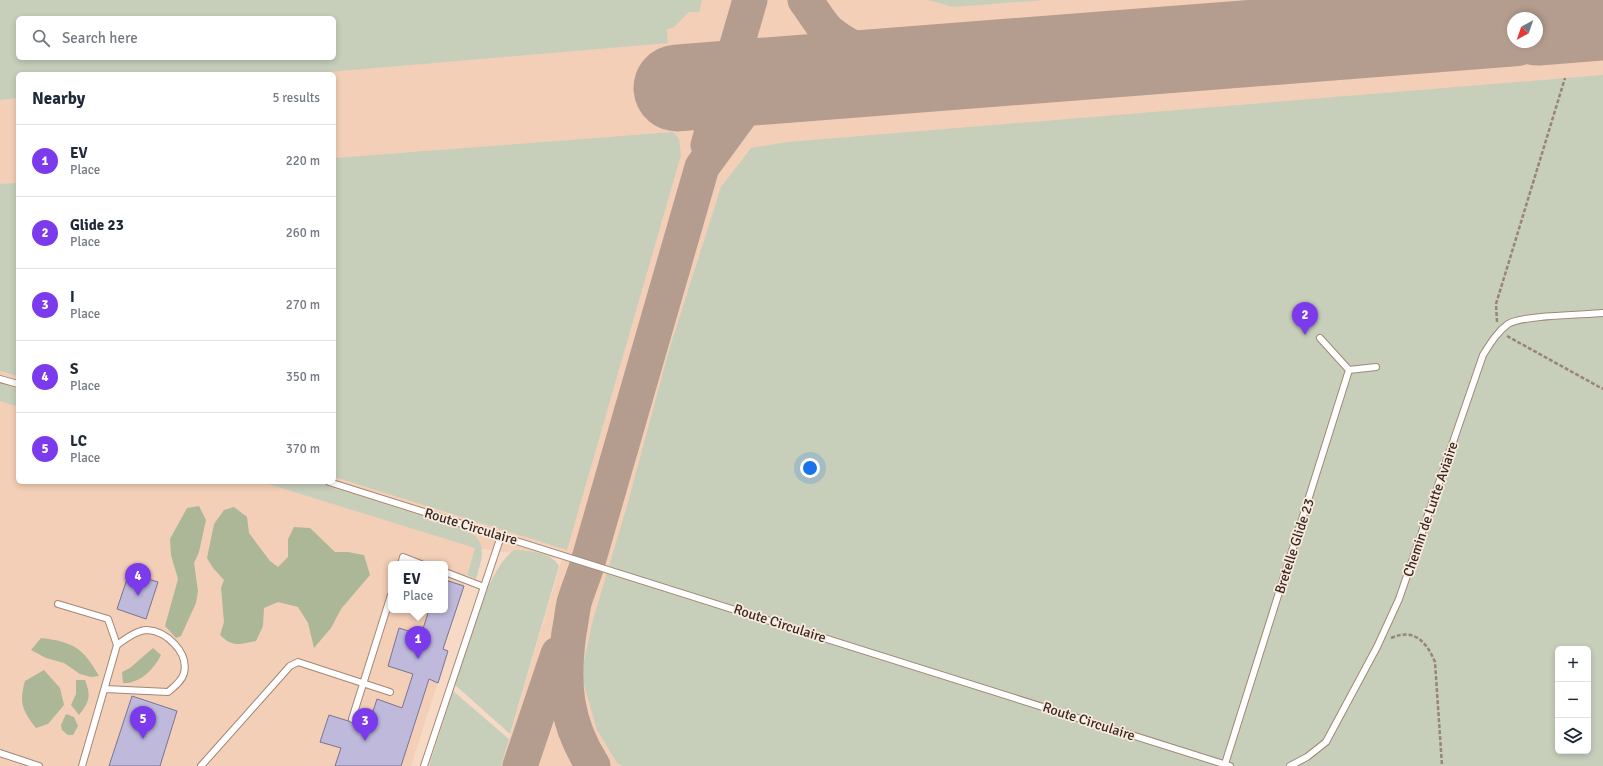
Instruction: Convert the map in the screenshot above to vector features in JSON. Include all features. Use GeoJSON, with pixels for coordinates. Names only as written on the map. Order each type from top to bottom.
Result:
{"type":"FeatureCollection","features":[{"type":"Feature","properties":{"kind":"lane","name":"Chemin de Lutte Aviaire"},"geometry":{"type":"LineString","coordinates":[[1290,766],[1307,757],[1326,742],[1377,647],[1399,599],[1483,355],[1499,332],[1510,323],[1527,319],[1603,313]]}},
{"type":"Feature","properties":{"kind":"lane"},"geometry":{"type":"LineString","coordinates":[[1320,338],[1349,370],[1376,367]]}},
{"type":"Feature","properties":{"kind":"lane","name":"Bretelle Glide 23"},"geometry":{"type":"LineString","coordinates":[[1228,765],[1349,370]]}},
{"type":"Feature","properties":{"kind":"lane"},"geometry":{"type":"LineString","coordinates":[[0,379],[16,383]]}},
{"type":"Feature","properties":{"kind":"lane","name":"Route Circulaire"},"geometry":{"type":"LineString","coordinates":[[335,484],[1228,765]]}},
{"type":"Feature","properties":{"kind":"lane"},"geometry":{"type":"LineString","coordinates":[[424,766],[501,536]]}},
{"type":"Feature","properties":{"kind":"lane"},"geometry":{"type":"LineString","coordinates":[[402,561],[403,558],[412,561]]}},
{"type":"Feature","properties":{"kind":"lane"},"geometry":{"type":"LineString","coordinates":[[448,573],[484,587]]}},
{"type":"Feature","properties":{"kind":"lane"},"geometry":{"type":"LineString","coordinates":[[58,604],[108,619],[117,645],[82,766]]}},
{"type":"Feature","properties":{"kind":"lane"},"geometry":{"type":"LineString","coordinates":[[352,719],[388,604]]}},
{"type":"Feature","properties":{"kind":"lane"},"geometry":{"type":"LineString","coordinates":[[105,689],[168,692],[178,684],[184,673],[184,662],[180,651],[174,642],[158,633],[146,630],[127,637],[117,645]]}},
{"type":"Feature","properties":{"kind":"lane"},"geometry":{"type":"LineString","coordinates":[[201,766],[290,666],[298,662],[390,692]]}},
{"type":"Feature","properties":{"kind":"lane"},"geometry":{"type":"LineString","coordinates":[[0,753],[39,766]]}},
{"type":"Feature","properties":{"kind":"path"},"geometry":{"type":"LineString","coordinates":[[1565,78],[1496,304],[1495,316],[1499,332],[1603,389]]}},
{"type":"Feature","properties":{"kind":"path"},"geometry":{"type":"LineString","coordinates":[[1377,647],[1388,639],[1402,633],[1419,638],[1430,649],[1435,662],[1442,766]]}},
{"type":"Feature","properties":{"kind":"shaded area"},"geometry":{"type":"Polygon","coordinates":[[[0,0],[1603,0],[1603,766],[601,593],[592,623],[581,674],[617,763],[622,766],[501,766],[562,559],[475,548],[443,649],[448,651],[411,766],[0,766],[0,0]]]}},
{"type":"Feature","properties":{"kind":"green space"},"geometry":{"type":"Polygon","coordinates":[[[0,0],[702,0],[699,12],[689,12],[673,28],[667,29],[668,43],[328,72],[16,72],[16,98],[0,100],[0,0]]]}},
{"type":"Feature","properties":{"kind":"green space"},"geometry":{"type":"Polygon","coordinates":[[[928,0],[1044,0],[953,7],[928,0]]]}},
{"type":"Feature","properties":{"kind":"green space"},"geometry":{"type":"Polygon","coordinates":[[[1603,75],[1603,766],[622,766],[617,763],[597,730],[581,674],[592,623],[627,506],[669,350],[721,187],[751,148],[787,142],[1603,75]]]}},
{"type":"Feature","properties":{"kind":"green space"},"geometry":{"type":"Polygon","coordinates":[[[673,132],[679,139],[681,155],[567,550],[336,478],[336,158],[673,132]]]}},
{"type":"Feature","properties":{"kind":"green space"},"geometry":{"type":"Polygon","coordinates":[[[16,183],[16,375],[0,371],[0,184],[16,183]]]}},
{"type":"Feature","properties":{"kind":"green space"},"geometry":{"type":"Polygon","coordinates":[[[0,383],[16,388],[16,406],[0,401],[0,383]]]}},
{"type":"Feature","properties":{"kind":"green space"},"geometry":{"type":"Polygon","coordinates":[[[268,484],[321,484],[467,530],[479,540],[481,546],[482,558],[476,579],[467,575],[475,548],[268,484]]]}},
{"type":"Feature","properties":{"kind":"green space"},"geometry":{"type":"Polygon","coordinates":[[[199,506],[206,520],[199,552],[194,563],[198,591],[196,603],[181,636],[176,638],[165,626],[178,579],[171,555],[170,539],[187,508],[199,506]]]}},
{"type":"Feature","properties":{"kind":"green space"},"geometry":{"type":"Polygon","coordinates":[[[234,507],[247,517],[249,533],[270,561],[278,567],[288,557],[288,539],[294,527],[310,528],[335,552],[348,552],[364,555],[370,575],[341,609],[331,628],[314,648],[308,623],[298,607],[278,602],[264,608],[263,626],[256,641],[237,644],[229,642],[220,635],[224,622],[221,588],[224,580],[213,568],[207,558],[214,524],[224,510],[234,507]]]}},
{"type":"Feature","properties":{"kind":"green space"},"geometry":{"type":"Polygon","coordinates":[[[514,550],[546,555],[559,566],[510,734],[455,685],[478,612],[486,592],[504,560],[514,550]]]}},
{"type":"Feature","properties":{"kind":"green space"},"geometry":{"type":"Polygon","coordinates":[[[41,638],[70,644],[88,659],[99,676],[91,677],[80,674],[64,663],[46,658],[31,650],[41,638]]]}},
{"type":"Feature","properties":{"kind":"green space"},"geometry":{"type":"Polygon","coordinates":[[[153,648],[161,655],[146,675],[135,681],[123,683],[122,672],[130,668],[153,648]]]}},
{"type":"Feature","properties":{"kind":"green space"},"geometry":{"type":"Polygon","coordinates":[[[44,670],[60,688],[64,705],[48,724],[36,728],[25,711],[22,695],[25,681],[44,670]]]}},
{"type":"Feature","properties":{"kind":"green space"},"geometry":{"type":"Polygon","coordinates":[[[76,680],[85,680],[89,694],[87,702],[79,715],[71,705],[76,694],[76,680]]]}},
{"type":"Feature","properties":{"kind":"green space"},"geometry":{"type":"Polygon","coordinates":[[[453,691],[509,739],[501,766],[429,766],[453,691]]]}},
{"type":"Feature","properties":{"kind":"green space"},"geometry":{"type":"Polygon","coordinates":[[[66,714],[74,717],[78,726],[73,735],[68,735],[62,730],[61,725],[66,714]]]}},
{"type":"Feature","properties":{"kind":"building"},"geometry":{"type":"Polygon","coordinates":[[[129,573],[158,582],[146,619],[117,609],[129,573]]]}},
{"type":"Feature","properties":{"kind":"building"},"geometry":{"type":"Polygon","coordinates":[[[448,581],[464,586],[443,649],[448,651],[438,683],[429,679],[401,766],[335,766],[341,748],[320,742],[329,715],[368,727],[377,699],[402,708],[413,674],[388,666],[399,628],[421,635],[428,613],[448,613],[448,581]]]}},
{"type":"Feature","properties":{"kind":"building"},"geometry":{"type":"Polygon","coordinates":[[[132,696],[177,711],[160,766],[109,766],[132,696]]]}},
{"type":"Feature","properties":{"kind":"taxiway"},"geometry":{"type":"LineString","coordinates":[[708,145],[750,0]]}},
{"type":"Feature","properties":{"kind":"taxiway"},"geometry":{"type":"LineString","coordinates":[[805,0],[826,29],[851,47],[875,57],[901,64],[927,68]]}},
{"type":"Feature","properties":{"kind":"taxiway"},"geometry":{"type":"LineString","coordinates":[[593,766],[576,734],[568,702],[566,669],[573,607],[588,562],[702,167],[746,107],[761,91],[780,83],[808,78]]}},
{"type":"Feature","properties":{"kind":"taxiway"},"geometry":{"type":"LineString","coordinates":[[520,766],[558,654]]}},
{"type":"Feature","properties":{"kind":"runway"},"geometry":{"type":"LineString","coordinates":[[1543,22],[1603,17]]}},
{"type":"Feature","properties":{"kind":"runway"},"geometry":{"type":"LineString","coordinates":[[677,88],[1507,23]]}},
{"type":"Feature","properties":{"kind":"place","name":"Glide 23"},"geometry":{"type":"Point","coordinates":[1305,335]}},
{"type":"Feature","properties":{"kind":"place","name":"S"},"geometry":{"type":"Point","coordinates":[138,596]}},
{"type":"Feature","properties":{"kind":"place","name":"EV"},"geometry":{"type":"Point","coordinates":[418,659]}},
{"type":"Feature","properties":{"kind":"place","name":"LC"},"geometry":{"type":"Point","coordinates":[143,739]}},
{"type":"Feature","properties":{"kind":"place","name":"I"},"geometry":{"type":"Point","coordinates":[365,741]}}]}
